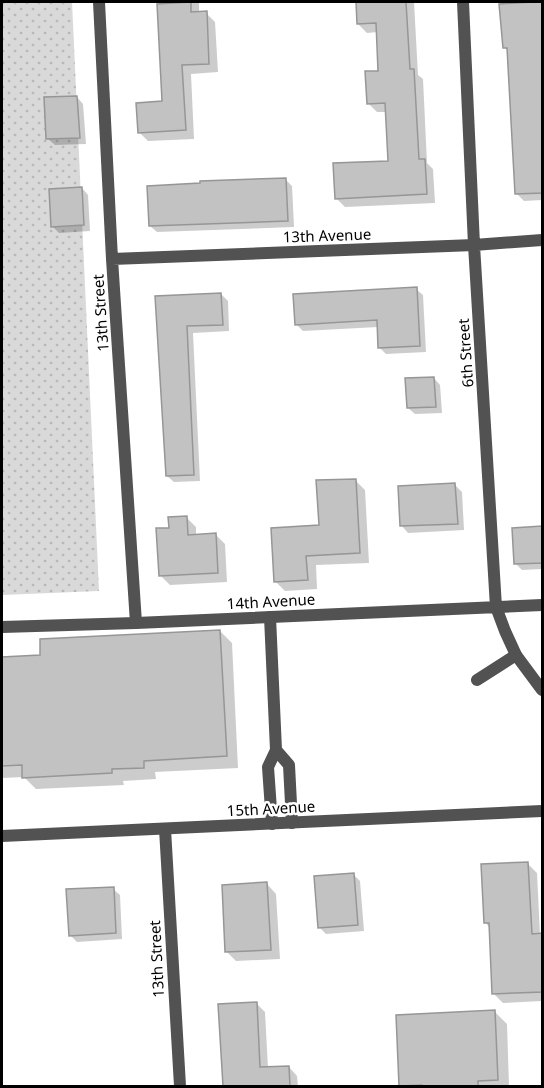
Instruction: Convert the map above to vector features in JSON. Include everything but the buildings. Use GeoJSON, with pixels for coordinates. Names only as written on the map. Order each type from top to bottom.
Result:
{"type":"FeatureCollection","features":[{"type":"Feature","properties":{"kind":"street","name":"13th Street"},"geometry":{"type":"LineString","coordinates":[[99,2],[112,259],[136,623]]}},
{"type":"Feature","properties":{"kind":"street","name":"6th Street"},"geometry":{"type":"LineString","coordinates":[[463,2],[474,245],[496,607],[516,655],[543,690]]}},
{"type":"Feature","properties":{"kind":"street","name":"13th Avenue"},"geometry":{"type":"LineString","coordinates":[[112,259],[474,245],[543,240]]}},
{"type":"Feature","properties":{"kind":"street","name":"14th Avenue"},"geometry":{"type":"LineString","coordinates":[[2,627],[543,605]]}},
{"type":"Feature","properties":{"kind":"street"},"geometry":{"type":"LineString","coordinates":[[270,617],[276,750],[268,767],[272,824]]}},
{"type":"Feature","properties":{"kind":"street"},"geometry":{"type":"LineString","coordinates":[[477,680],[516,655]]}},
{"type":"Feature","properties":{"kind":"street"},"geometry":{"type":"LineString","coordinates":[[276,750],[289,765],[292,823]]}},
{"type":"Feature","properties":{"kind":"street","name":"15th Avenue"},"geometry":{"type":"LineString","coordinates":[[2,836],[543,811]]}},
{"type":"Feature","properties":{"kind":"street","name":"13th Street"},"geometry":{"type":"LineString","coordinates":[[165,829],[180,1086]]}},
{"type":"Feature","properties":{"kind":"shaded area"},"geometry":{"type":"Polygon","coordinates":[[[2,2],[72,2],[99,591],[2,595],[2,2]]]}}]}
